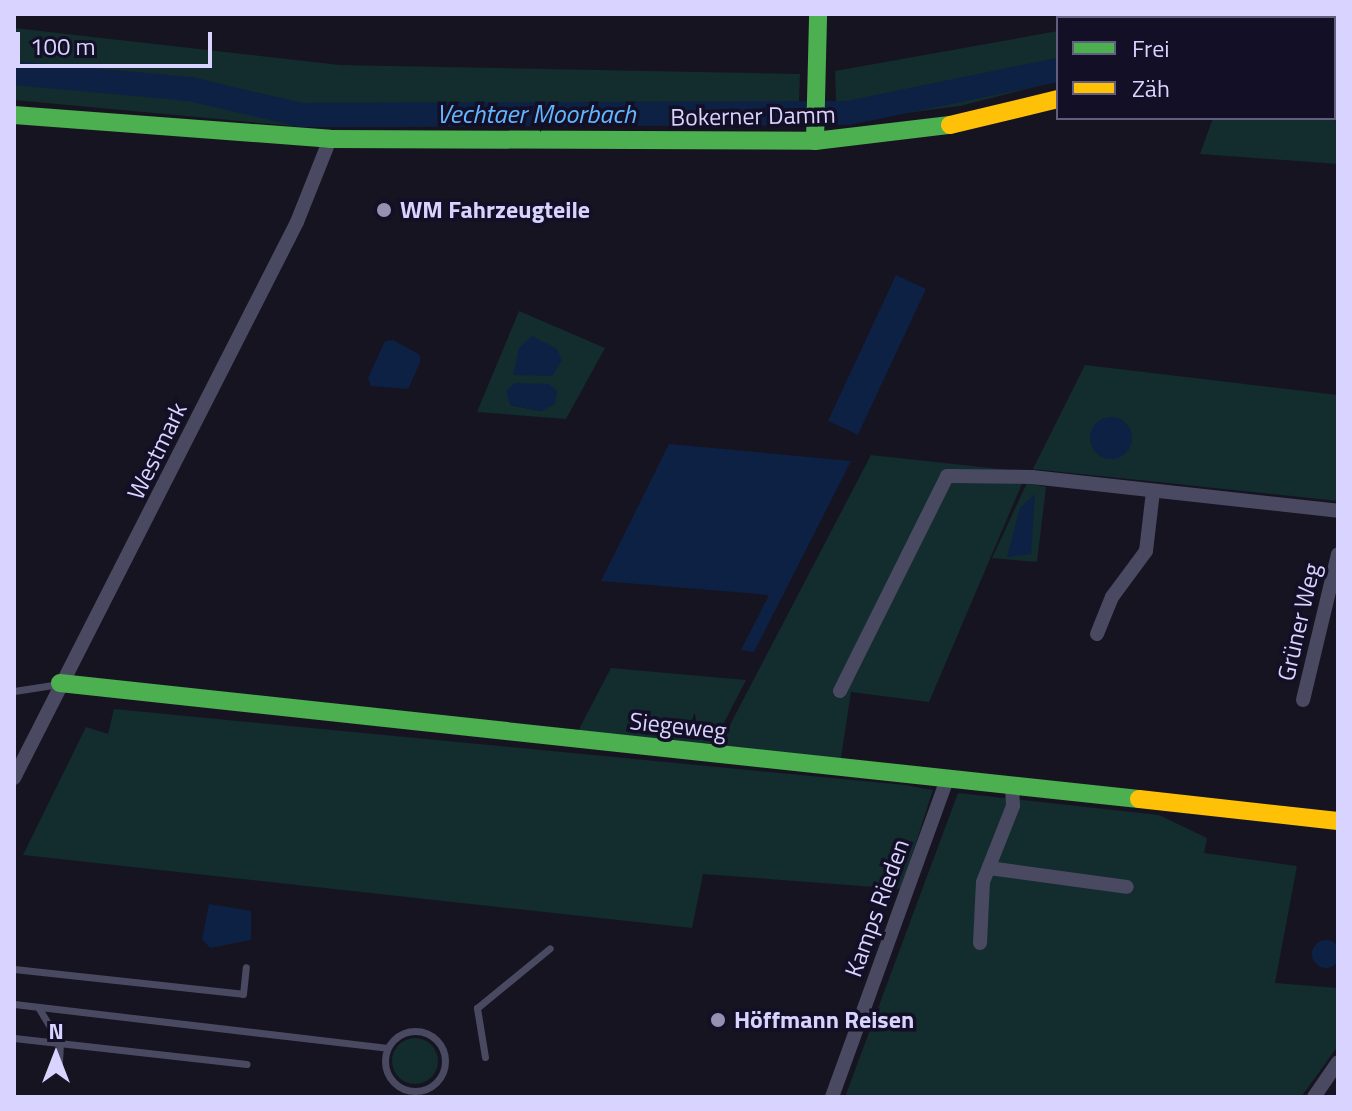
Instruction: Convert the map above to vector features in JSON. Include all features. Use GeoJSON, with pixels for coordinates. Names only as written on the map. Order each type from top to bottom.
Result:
{"type":"FeatureCollection","features":[{"type":"Feature","properties":{"kind":"street"},"geometry":{"type":"LineString","coordinates":[[815,132],[818,14]]}},
{"type":"Feature","properties":{"kind":"street","name":"Bokerner Damm"},"geometry":{"type":"LineString","coordinates":[[14,115],[330,139],[815,132],[945,126],[1056,99]]}},
{"type":"Feature","properties":{"kind":"street","name":"Westmark"},"geometry":{"type":"LineString","coordinates":[[14,778],[297,222],[330,139]]}},
{"type":"Feature","properties":{"kind":"street"},"geometry":{"type":"LineString","coordinates":[[840,691],[947,476],[1032,477],[1338,511]]}},
{"type":"Feature","properties":{"kind":"street"},"geometry":{"type":"LineString","coordinates":[[1097,634],[1112,597],[1146,551],[1153,491]]}},
{"type":"Feature","properties":{"kind":"street","name":"Grüner Weg"},"geometry":{"type":"LineString","coordinates":[[1303,700],[1338,554]]}},
{"type":"Feature","properties":{"kind":"street","name":"Siegeweg"},"geometry":{"type":"LineString","coordinates":[[60,683],[1338,821]]}},
{"type":"Feature","properties":{"kind":"street","name":"Kamps Rieden"},"geometry":{"type":"LineString","coordinates":[[832,1097],[947,780]]}},
{"type":"Feature","properties":{"kind":"street"},"geometry":{"type":"LineString","coordinates":[[980,943],[989,868],[1013,806],[1012,786]]}},
{"type":"Feature","properties":{"kind":"street"},"geometry":{"type":"LineString","coordinates":[[989,868],[1127,887]]}},
{"type":"Feature","properties":{"kind":"street"},"geometry":{"type":"LineString","coordinates":[[1314,1097],[1338,1062]]}},
{"type":"Feature","properties":{"kind":"lane","name":"Siegeweg"},"geometry":{"type":"LineString","coordinates":[[14,691],[60,683]]}},
{"type":"Feature","properties":{"kind":"lane"},"geometry":{"type":"LineString","coordinates":[[485,1057],[477,1008],[550,948]]}},
{"type":"Feature","properties":{"kind":"lane"},"geometry":{"type":"LineString","coordinates":[[14,969],[243,994],[246,967]]}},
{"type":"Feature","properties":{"kind":"lane"},"geometry":{"type":"LineString","coordinates":[[14,1004],[387,1048],[409,1031],[437,1041],[444,1069],[425,1089],[410,1094],[389,1076],[387,1048]]}},
{"type":"Feature","properties":{"kind":"lane"},"geometry":{"type":"LineString","coordinates":[[38,1007],[60,1043],[59,1063]]}},
{"type":"Feature","properties":{"kind":"lane"},"geometry":{"type":"LineString","coordinates":[[14,1038],[247,1064]]}},
{"type":"Feature","properties":{"kind":"green space"},"geometry":{"type":"Polygon","coordinates":[[[1105,14],[1231,14],[1162,16],[1100,16],[1105,14]]]}},
{"type":"Feature","properties":{"kind":"green space"},"geometry":{"type":"Polygon","coordinates":[[[14,28],[340,65],[800,74],[798,125],[303,127],[14,100],[14,28]]]}},
{"type":"Feature","properties":{"kind":"green space"},"geometry":{"type":"Polygon","coordinates":[[[1056,31],[1056,82],[960,106],[837,122],[835,71],[1056,31]]]}},
{"type":"Feature","properties":{"kind":"green space"},"geometry":{"type":"Polygon","coordinates":[[[1212,120],[1336,120],[1338,164],[1200,154],[1212,120]]]}},
{"type":"Feature","properties":{"kind":"green space"},"geometry":{"type":"Polygon","coordinates":[[[519,311],[605,348],[566,419],[477,412],[519,311]],[[526,384],[510,405],[542,411],[538,386],[526,384]]]}},
{"type":"Feature","properties":{"kind":"green space"},"geometry":{"type":"Polygon","coordinates":[[[1085,365],[1338,395],[1338,501],[1033,469],[1085,365]]]}},
{"type":"Feature","properties":{"kind":"green space"},"geometry":{"type":"Polygon","coordinates":[[[871,455],[1027,472],[929,702],[851,692],[840,764],[719,746],[871,455]]]}},
{"type":"Feature","properties":{"kind":"green space"},"geometry":{"type":"Polygon","coordinates":[[[1027,483],[1046,487],[1037,562],[992,558],[1027,483]]]}},
{"type":"Feature","properties":{"kind":"green space"},"geometry":{"type":"Polygon","coordinates":[[[611,668],[746,680],[713,744],[577,733],[611,668]]]}},
{"type":"Feature","properties":{"kind":"green space"},"geometry":{"type":"Polygon","coordinates":[[[114,709],[933,790],[901,889],[703,874],[692,928],[23,855],[86,727],[108,734],[114,709]]]}},
{"type":"Feature","properties":{"kind":"green space"},"geometry":{"type":"Polygon","coordinates":[[[958,793],[1159,815],[1207,838],[1204,853],[1297,866],[1275,983],[1338,988],[1338,1046],[1301,1097],[845,1097],[958,793]]]}},
{"type":"Feature","properties":{"kind":"green space"},"geometry":{"type":"Polygon","coordinates":[[[415,1038],[431,1045],[438,1061],[431,1077],[415,1084],[399,1077],[392,1061],[399,1045],[415,1038]]]}},
{"type":"Feature","properties":{"kind":"water"},"geometry":{"type":"Polygon","coordinates":[[[896,275],[926,289],[858,435],[828,421],[896,275]]]}},
{"type":"Feature","properties":{"kind":"water"},"geometry":{"type":"Polygon","coordinates":[[[532,336],[557,349],[562,360],[552,376],[513,375],[519,348],[532,336]]]}},
{"type":"Feature","properties":{"kind":"water"},"geometry":{"type":"Polygon","coordinates":[[[393,340],[420,355],[420,363],[408,389],[371,386],[368,378],[385,341],[393,340]]]}},
{"type":"Feature","properties":{"kind":"water"},"geometry":{"type":"Polygon","coordinates":[[[515,383],[549,384],[557,391],[555,404],[542,411],[510,405],[506,391],[515,383]]]}},
{"type":"Feature","properties":{"kind":"water"},"geometry":{"type":"Polygon","coordinates":[[[1111,417],[1126,423],[1132,438],[1126,453],[1111,459],[1096,453],[1090,438],[1096,423],[1111,417]]]}},
{"type":"Feature","properties":{"kind":"water"},"geometry":{"type":"Polygon","coordinates":[[[669,444],[851,461],[754,652],[741,650],[769,595],[601,581],[669,444]]]}},
{"type":"Feature","properties":{"kind":"water"},"geometry":{"type":"Polygon","coordinates":[[[1035,494],[1031,554],[1007,557],[1020,508],[1035,494]]]}},
{"type":"Feature","properties":{"kind":"water"},"geometry":{"type":"Polygon","coordinates":[[[209,904],[251,911],[251,940],[210,948],[202,939],[209,904]]]}},
{"type":"Feature","properties":{"kind":"water"},"geometry":{"type":"Polygon","coordinates":[[[1326,940],[1336,944],[1340,954],[1336,964],[1326,968],[1316,964],[1312,954],[1316,944],[1326,940]]]}},
{"type":"Feature","properties":{"kind":"waterway","name":"Vechtaer Moorbach"},"geometry":{"type":"LineString","coordinates":[[1187,16],[1191,14]]}},
{"type":"Feature","properties":{"kind":"waterway","name":"Vechtaer Moorbach"},"geometry":{"type":"LineString","coordinates":[[14,73],[190,89],[301,115],[848,113],[1056,70]]}},
{"type":"Feature","properties":{"kind":"traffic: fast"},"geometry":{"type":"LineString","coordinates":[[815,141],[818,14]]}},
{"type":"Feature","properties":{"kind":"traffic: fast"},"geometry":{"type":"LineString","coordinates":[[1266,16],[1270,14]]}},
{"type":"Feature","properties":{"kind":"traffic: fast"},"geometry":{"type":"LineString","coordinates":[[14,115],[330,139],[815,141],[950,125]]}},
{"type":"Feature","properties":{"kind":"traffic: fast"},"geometry":{"type":"LineString","coordinates":[[60,683],[1139,799]]}},
{"type":"Feature","properties":{"kind":"traffic: slow"},"geometry":{"type":"LineString","coordinates":[[950,125],[1056,99]]}},
{"type":"Feature","properties":{"kind":"traffic: slow"},"geometry":{"type":"LineString","coordinates":[[1139,799],[1338,821]]}},
{"type":"Feature","properties":{"kind":"place","name":"WM Fahrzeugteile"},"geometry":{"type":"Point","coordinates":[384,210]}},
{"type":"Feature","properties":{"kind":"place","name":"Höffmann Reisen"},"geometry":{"type":"Point","coordinates":[718,1020]}}]}
